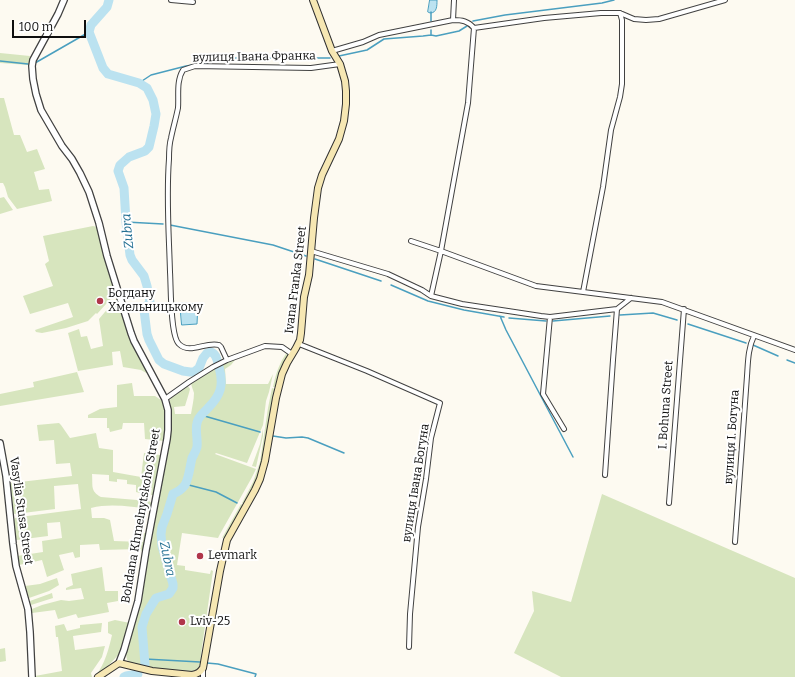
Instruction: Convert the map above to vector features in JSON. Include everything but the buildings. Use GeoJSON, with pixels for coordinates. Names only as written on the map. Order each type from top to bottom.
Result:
{"type":"FeatureCollection","features":[{"type":"Feature","properties":{"kind":"main road","name":"Ivana Franka Street"},"geometry":{"type":"LineString","coordinates":[[203,668],[227,540],[260,479],[265,461],[278,388],[284,369],[298,344],[302,333],[304,297],[309,275],[318,188],[322,175],[339,139],[344,120],[346,104],[345,81],[340,64],[332,51],[313,0]]}},
{"type":"Feature","properties":{"kind":"main road"},"geometry":{"type":"LineString","coordinates":[[98,677],[119,663],[147,670],[192,675],[201,671],[203,668]]}},
{"type":"Feature","properties":{"kind":"street","name":"Bohdana Khmelnytskoho Street"},"geometry":{"type":"LineString","coordinates":[[64,0],[33,60],[32,66],[36,94],[50,126],[80,173],[89,192],[99,223],[107,256],[134,341],[166,399],[168,410],[166,446],[138,601],[119,663]]}},
{"type":"Feature","properties":{"kind":"street"},"geometry":{"type":"LineString","coordinates":[[171,0],[192,2]]}},
{"type":"Feature","properties":{"kind":"street"},"geometry":{"type":"LineString","coordinates":[[453,20],[454,0]]}},
{"type":"Feature","properties":{"kind":"street"},"geometry":{"type":"LineString","coordinates":[[474,28],[544,18],[601,13],[620,13],[634,19],[659,19],[725,0]]}},
{"type":"Feature","properties":{"kind":"street"},"geometry":{"type":"LineString","coordinates":[[583,292],[603,187],[611,130],[622,84],[622,20],[620,13]]}},
{"type":"Feature","properties":{"kind":"street"},"geometry":{"type":"LineString","coordinates":[[332,51],[363,42],[379,35],[453,20],[465,21],[474,28],[468,103],[441,251],[431,296]]}},
{"type":"Feature","properties":{"kind":"street","name":"вулиця Івана Франка"},"geometry":{"type":"LineString","coordinates":[[227,360],[219,345],[211,344],[196,348],[183,347],[177,342],[175,335],[171,304],[168,227],[169,161],[171,138],[178,108],[180,76],[183,70],[195,66],[311,68],[340,64]]}},
{"type":"Feature","properties":{"kind":"street"},"geometry":{"type":"LineString","coordinates":[[410,241],[536,286],[662,302],[795,350]]}},
{"type":"Feature","properties":{"kind":"street"},"geometry":{"type":"LineString","coordinates":[[311,251],[388,274],[422,290],[431,296],[462,304],[550,317],[617,309],[631,298]]}},
{"type":"Feature","properties":{"kind":"street"},"geometry":{"type":"LineString","coordinates":[[605,475],[617,309]]}},
{"type":"Feature","properties":{"kind":"street","name":"I. Bohuna Street"},"geometry":{"type":"LineString","coordinates":[[669,503],[684,309]]}},
{"type":"Feature","properties":{"kind":"street"},"geometry":{"type":"LineString","coordinates":[[550,317],[543,394],[564,429]]}},
{"type":"Feature","properties":{"kind":"street","name":"вулиця І. Богуна"},"geometry":{"type":"LineString","coordinates":[[735,542],[747,369],[751,342],[754,336]]}},
{"type":"Feature","properties":{"kind":"street","name":"вулиця Івана Богуна"},"geometry":{"type":"LineString","coordinates":[[298,344],[367,371],[440,403],[431,438],[418,527],[410,614],[409,648]]}},
{"type":"Feature","properties":{"kind":"street"},"geometry":{"type":"LineString","coordinates":[[166,399],[189,382],[222,362],[265,346],[282,347],[292,354]]}},
{"type":"Feature","properties":{"kind":"street","name":"Vasylia Stusa Street"},"geometry":{"type":"LineString","coordinates":[[0,443],[6,476],[16,566],[28,609],[32,677]]}},
{"type":"Feature","properties":{"kind":"street","name":"Ivana Franka Street"},"geometry":{"type":"LineString","coordinates":[[203,668],[203,677]]}},
{"type":"Feature","properties":{"kind":"green space"},"geometry":{"type":"Polygon","coordinates":[[[0,53],[30,56],[29,65],[0,63],[0,53]]]}},
{"type":"Feature","properties":{"kind":"green space"},"geometry":{"type":"Polygon","coordinates":[[[0,98],[4,98],[14,135],[20,135],[27,152],[37,149],[45,169],[34,172],[39,190],[49,189],[52,201],[17,209],[8,197],[3,183],[0,183],[0,98]]]}},
{"type":"Feature","properties":{"kind":"green space"},"geometry":{"type":"Polygon","coordinates":[[[4,197],[13,210],[0,214],[0,198],[4,197]]]}},
{"type":"Feature","properties":{"kind":"green space"},"geometry":{"type":"Polygon","coordinates":[[[93,226],[97,227],[98,229],[115,294],[97,314],[96,313],[88,321],[52,331],[42,333],[36,332],[35,330],[73,317],[68,303],[30,314],[23,296],[53,286],[45,264],[49,261],[43,236],[93,226]]]}},
{"type":"Feature","properties":{"kind":"green space"},"geometry":{"type":"Polygon","coordinates":[[[117,299],[149,372],[148,374],[141,370],[123,367],[120,351],[112,352],[113,365],[78,371],[68,333],[79,329],[81,337],[87,336],[91,349],[103,346],[99,319],[117,299]]]}},
{"type":"Feature","properties":{"kind":"green space"},"geometry":{"type":"Polygon","coordinates":[[[287,352],[287,356],[279,372],[275,387],[273,387],[278,369],[287,352]]]}},
{"type":"Feature","properties":{"kind":"green space"},"geometry":{"type":"Polygon","coordinates":[[[233,359],[235,360],[225,369],[226,384],[268,384],[273,374],[266,401],[263,425],[247,463],[216,453],[215,454],[256,469],[218,538],[182,533],[177,565],[185,566],[185,570],[210,574],[211,570],[213,571],[200,666],[196,670],[189,672],[148,668],[133,664],[127,660],[126,654],[141,601],[149,543],[170,438],[169,402],[171,398],[188,386],[190,389],[185,406],[174,407],[175,414],[191,414],[194,393],[191,382],[220,364],[233,359]]]}},
{"type":"Feature","properties":{"kind":"green space"},"geometry":{"type":"Polygon","coordinates":[[[77,372],[84,392],[0,406],[0,394],[34,387],[33,382],[77,372]]]}},
{"type":"Feature","properties":{"kind":"green space"},"geometry":{"type":"Polygon","coordinates":[[[132,383],[134,396],[155,396],[164,402],[166,408],[164,441],[145,439],[144,423],[123,423],[122,429],[110,432],[109,428],[107,428],[107,418],[88,418],[88,415],[100,409],[117,407],[117,385],[132,383]]]}},
{"type":"Feature","properties":{"kind":"green space"},"geometry":{"type":"Polygon","coordinates":[[[272,388],[275,389],[265,452],[258,476],[245,502],[245,505],[242,503],[253,482],[260,462],[272,388]]]}},
{"type":"Feature","properties":{"kind":"green space"},"geometry":{"type":"Polygon","coordinates":[[[59,423],[70,438],[96,433],[99,448],[113,450],[113,472],[141,477],[144,453],[161,456],[154,495],[151,495],[152,488],[144,487],[144,494],[136,492],[136,485],[127,484],[127,480],[117,479],[117,482],[109,481],[109,475],[92,474],[92,485],[95,493],[101,497],[149,501],[152,503],[151,509],[128,506],[91,508],[92,518],[104,518],[110,520],[114,541],[143,542],[144,533],[146,533],[143,550],[100,550],[99,544],[80,545],[80,557],[75,558],[73,552],[59,555],[64,570],[47,577],[42,560],[19,565],[17,556],[43,552],[42,541],[62,538],[60,522],[47,523],[48,536],[17,540],[15,539],[14,520],[15,518],[20,517],[81,509],[78,484],[54,486],[55,509],[15,514],[13,513],[10,485],[11,483],[72,476],[70,463],[56,464],[54,440],[39,441],[37,425],[59,423]]]}},
{"type":"Feature","properties":{"kind":"green space"},"geometry":{"type":"Polygon","coordinates":[[[263,429],[263,436],[256,467],[252,466],[260,444],[263,429]]]}},
{"type":"Feature","properties":{"kind":"green space"},"geometry":{"type":"Polygon","coordinates":[[[602,494],[795,578],[795,677],[561,677],[514,653],[534,611],[532,591],[571,602],[602,494]]]}},
{"type":"Feature","properties":{"kind":"green space"},"geometry":{"type":"Polygon","coordinates":[[[241,504],[244,506],[240,509],[225,537],[222,538],[241,504]]]}},
{"type":"Feature","properties":{"kind":"green space"},"geometry":{"type":"Polygon","coordinates":[[[102,567],[105,591],[118,591],[118,601],[107,603],[109,612],[78,618],[76,614],[58,619],[55,610],[32,613],[32,609],[42,605],[61,600],[69,601],[84,599],[81,588],[66,590],[66,588],[73,585],[71,574],[102,567]]]}},
{"type":"Feature","properties":{"kind":"green space"},"geometry":{"type":"Polygon","coordinates":[[[57,578],[59,585],[49,591],[29,598],[25,586],[40,584],[57,578]]]}},
{"type":"Feature","properties":{"kind":"green space"},"geometry":{"type":"Polygon","coordinates":[[[52,593],[53,598],[31,605],[30,601],[52,593]]]}},
{"type":"Feature","properties":{"kind":"green space"},"geometry":{"type":"Polygon","coordinates":[[[115,620],[130,623],[121,652],[108,666],[96,675],[104,661],[112,635],[108,633],[108,622],[115,620]]]}},
{"type":"Feature","properties":{"kind":"green space"},"geometry":{"type":"Polygon","coordinates":[[[102,623],[101,632],[73,636],[75,650],[105,646],[102,657],[91,673],[92,677],[35,677],[62,671],[58,637],[56,637],[55,626],[64,624],[67,631],[80,628],[80,625],[102,623]]]}},
{"type":"Feature","properties":{"kind":"green space"},"geometry":{"type":"Polygon","coordinates":[[[5,648],[6,661],[0,662],[0,649],[5,648]]]}},
{"type":"Feature","properties":{"kind":"water"},"geometry":{"type":"Polygon","coordinates":[[[430,0],[437,0],[437,7],[432,13],[428,12],[430,0]]]}},
{"type":"Feature","properties":{"kind":"water"},"geometry":{"type":"Polygon","coordinates":[[[180,303],[198,304],[197,324],[182,325],[180,303]]]}},
{"type":"Feature","properties":{"kind":"waterway","name":"Zubra"},"geometry":{"type":"LineString","coordinates":[[109,0],[107,7],[91,25],[89,32],[103,68],[108,74],[139,83],[147,88],[153,100],[156,114],[149,147],[145,151],[129,157],[120,165],[118,171],[124,188],[130,255],[144,276],[150,302],[144,310],[147,334],[159,360],[164,364],[183,371],[194,372],[199,368],[207,353],[213,353],[216,358],[221,379],[219,394],[200,416],[198,421],[196,429],[197,447],[192,458],[188,479],[183,488],[173,494],[162,527],[162,546],[173,588],[169,594],[156,598],[146,614],[142,627],[145,665]]}},
{"type":"Feature","properties":{"kind":"waterway"},"geometry":{"type":"LineString","coordinates":[[473,21],[505,15],[602,3],[614,0]]}},
{"type":"Feature","properties":{"kind":"waterway"},"geometry":{"type":"LineString","coordinates":[[431,12],[431,21]]}},
{"type":"Feature","properties":{"kind":"waterway"},"geometry":{"type":"LineString","coordinates":[[339,56],[367,50],[384,39],[431,35],[436,36],[459,31],[467,26]]}},
{"type":"Feature","properties":{"kind":"waterway"},"geometry":{"type":"LineString","coordinates":[[431,30],[431,35]]}},
{"type":"Feature","properties":{"kind":"waterway"},"geometry":{"type":"LineString","coordinates":[[35,63],[89,32]]}},
{"type":"Feature","properties":{"kind":"waterway"},"geometry":{"type":"LineString","coordinates":[[139,83],[151,75],[186,66],[236,58],[330,58]]}},
{"type":"Feature","properties":{"kind":"waterway"},"geometry":{"type":"LineString","coordinates":[[0,61],[28,64]]}},
{"type":"Feature","properties":{"kind":"waterway"},"geometry":{"type":"LineString","coordinates":[[126,222],[163,224]]}},
{"type":"Feature","properties":{"kind":"waterway"},"geometry":{"type":"LineString","coordinates":[[170,225],[273,245],[306,256]]}},
{"type":"Feature","properties":{"kind":"waterway"},"geometry":{"type":"LineString","coordinates":[[315,259],[381,281]]}},
{"type":"Feature","properties":{"kind":"waterway"},"geometry":{"type":"LineString","coordinates":[[391,285],[428,301],[464,310],[504,317]]}},
{"type":"Feature","properties":{"kind":"waterway"},"geometry":{"type":"LineString","coordinates":[[620,315],[653,313],[677,320]]}},
{"type":"Feature","properties":{"kind":"waterway"},"geometry":{"type":"LineString","coordinates":[[500,316],[573,457]]}},
{"type":"Feature","properties":{"kind":"waterway"},"geometry":{"type":"LineString","coordinates":[[553,321],[610,316]]}},
{"type":"Feature","properties":{"kind":"waterway"},"geometry":{"type":"LineString","coordinates":[[509,318],[546,321]]}},
{"type":"Feature","properties":{"kind":"waterway"},"geometry":{"type":"LineString","coordinates":[[688,324],[746,343]]}},
{"type":"Feature","properties":{"kind":"waterway"},"geometry":{"type":"LineString","coordinates":[[753,345],[778,356]]}},
{"type":"Feature","properties":{"kind":"waterway"},"geometry":{"type":"LineString","coordinates":[[787,360],[795,363]]}},
{"type":"Feature","properties":{"kind":"waterway"},"geometry":{"type":"LineString","coordinates":[[201,415],[260,432]]}},
{"type":"Feature","properties":{"kind":"waterway"},"geometry":{"type":"LineString","coordinates":[[273,436],[286,438],[308,438],[344,453]]}},
{"type":"Feature","properties":{"kind":"waterway"},"geometry":{"type":"LineString","coordinates":[[185,484],[216,492],[237,503]]}},
{"type":"Feature","properties":{"kind":"waterway"},"geometry":{"type":"LineString","coordinates":[[145,659],[200,662]]}},
{"type":"Feature","properties":{"kind":"waterway"},"geometry":{"type":"LineString","coordinates":[[207,663],[218,664],[256,674],[255,677]]}},
{"type":"Feature","properties":{"kind":"waterway","name":"Zubra"},"geometry":{"type":"LineString","coordinates":[[124,677],[138,674]]}},
{"type":"Feature","properties":{"kind":"place","name":"Богдану Хмельницькому"},"geometry":{"type":"Point","coordinates":[100,301]}},
{"type":"Feature","properties":{"kind":"place","name":"Levmark"},"geometry":{"type":"Point","coordinates":[200,556]}},
{"type":"Feature","properties":{"kind":"place","name":"Lviv-25"},"geometry":{"type":"Point","coordinates":[182,622]}}]}
